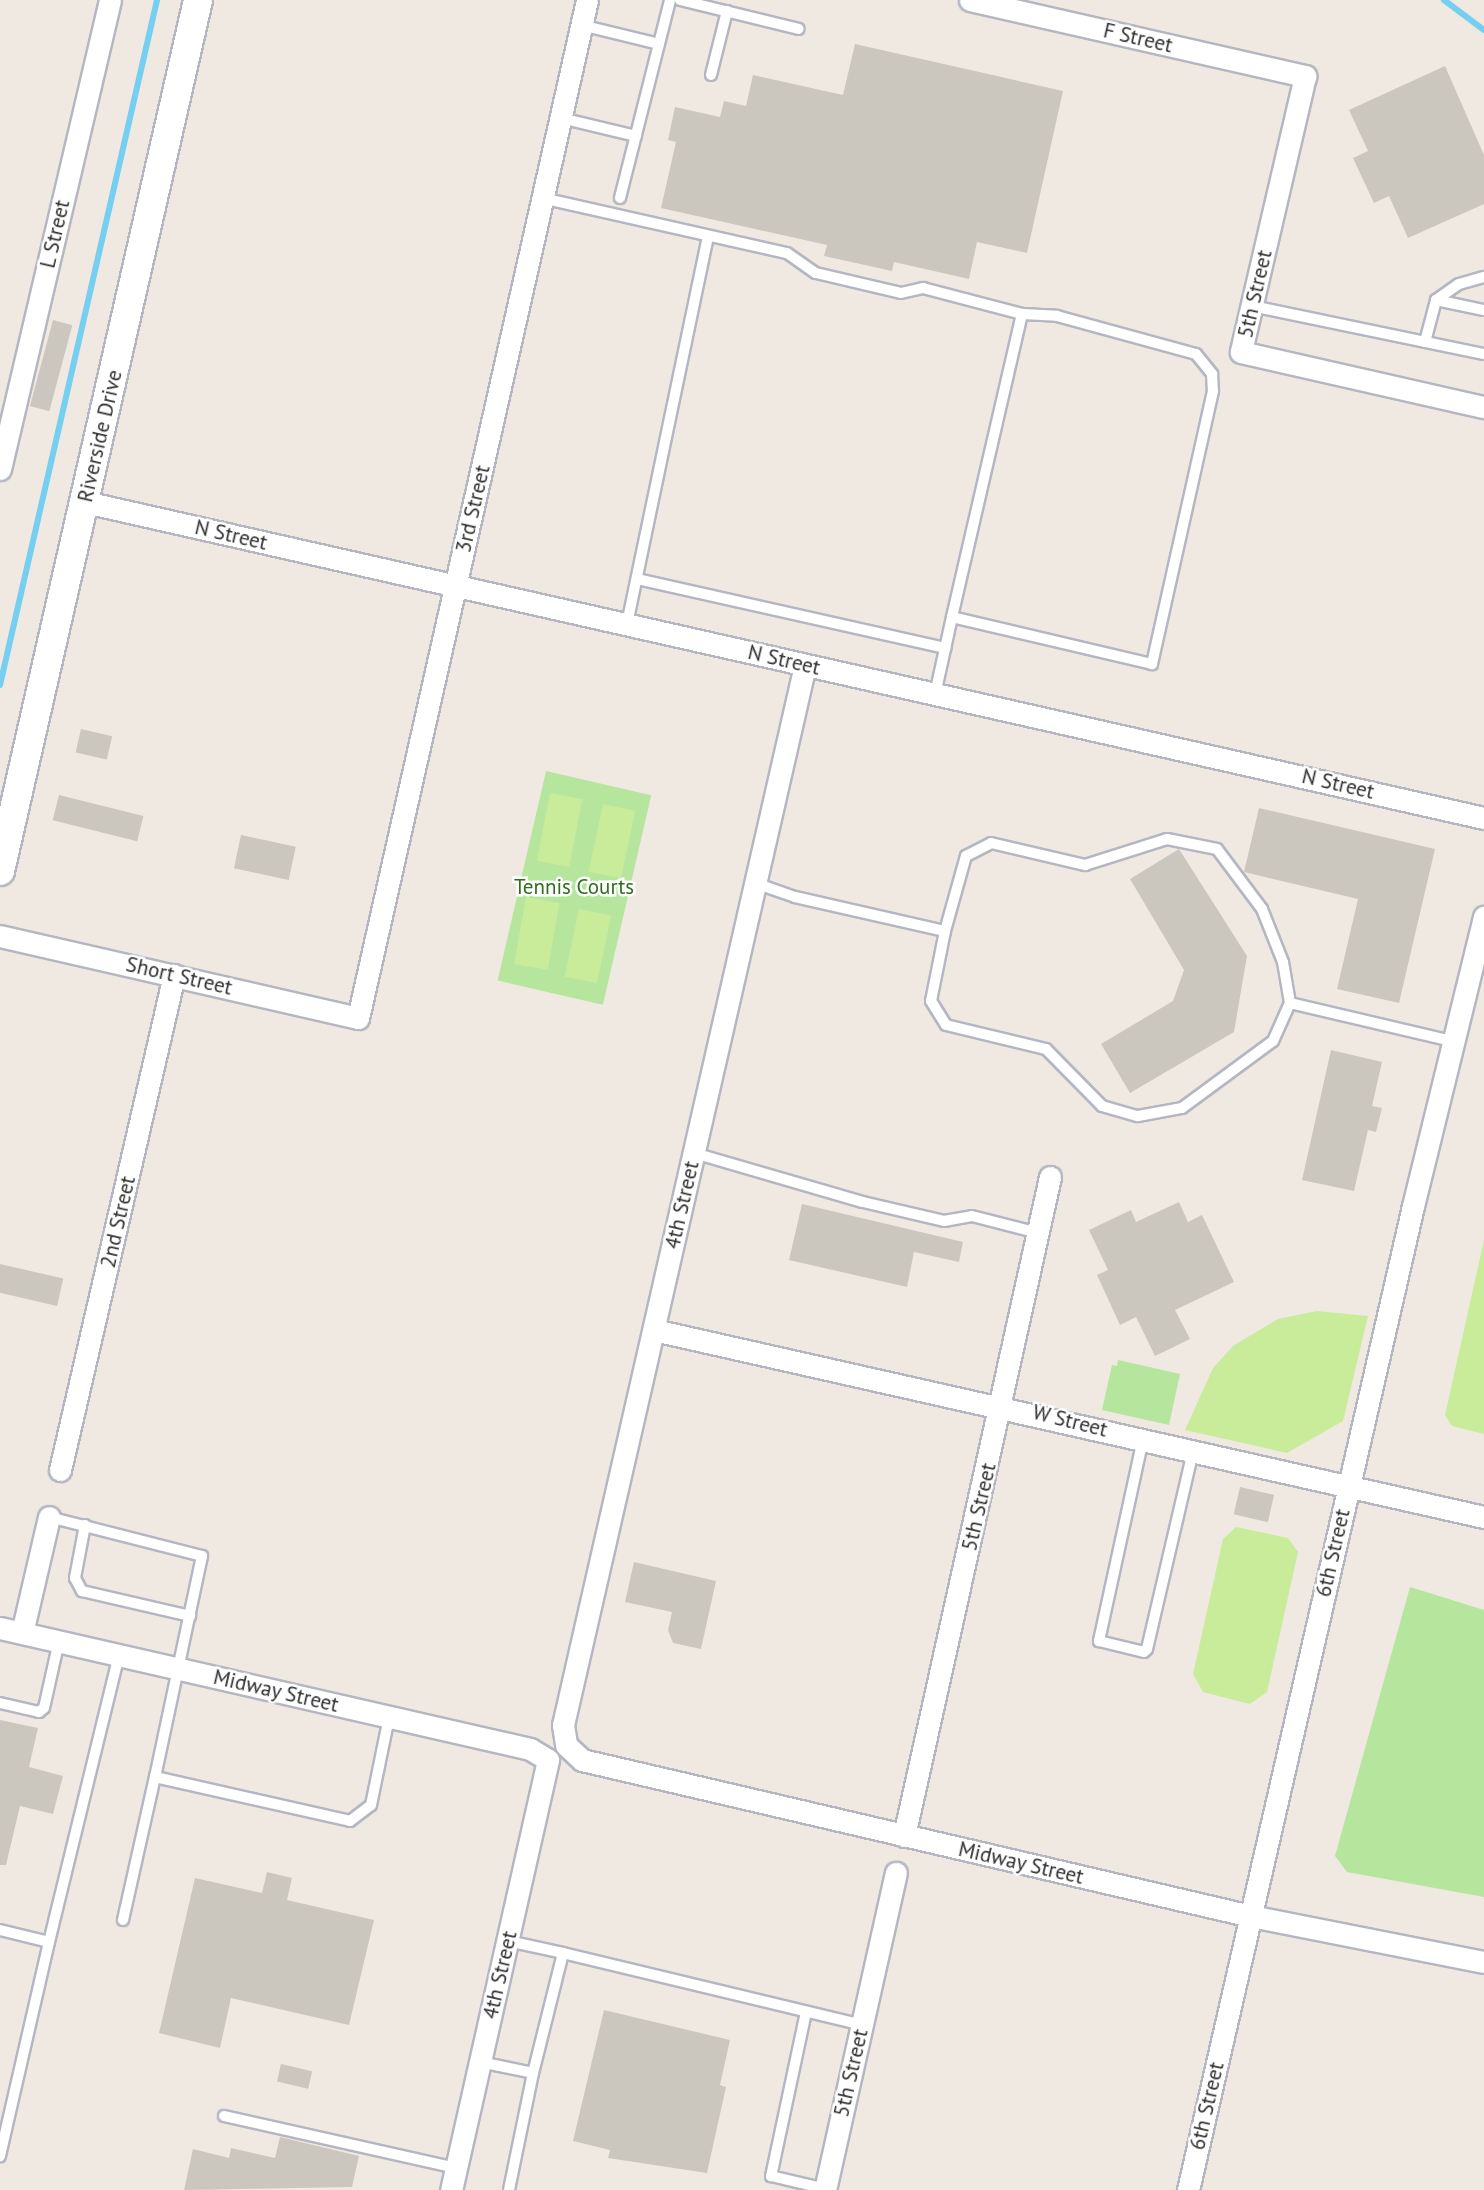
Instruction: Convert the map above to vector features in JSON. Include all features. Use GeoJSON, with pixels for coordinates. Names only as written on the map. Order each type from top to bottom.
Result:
{"type":"FeatureCollection","features":[{"type":"Feature","properties":{"kind":"street","name":"L Street"},"geometry":{"type":"LineString","coordinates":[[0,469],[110,0]]}},
{"type":"Feature","properties":{"kind":"street","name":"Riverside Drive"},"geometry":{"type":"LineString","coordinates":[[0,871],[198,0]]}},
{"type":"Feature","properties":{"kind":"street","name":"3rd Street"},"geometry":{"type":"LineString","coordinates":[[358,1018],[587,0]]}},
{"type":"Feature","properties":{"kind":"street","name":"F Street"},"geometry":{"type":"LineString","coordinates":[[970,0],[1306,76]]}},
{"type":"Feature","properties":{"kind":"street","name":"5th Street"},"geometry":{"type":"LineString","coordinates":[[1306,76],[1241,352],[1484,407]]}},
{"type":"Feature","properties":{"kind":"street","name":"N Street"},"geometry":{"type":"LineString","coordinates":[[85,502],[1484,818]]}},
{"type":"Feature","properties":{"kind":"street","name":"4th Street"},"geometry":{"type":"LineString","coordinates":[[566,1745],[563,1725],[805,665]]}},
{"type":"Feature","properties":{"kind":"street","name":"6th Street"},"geometry":{"type":"LineString","coordinates":[[1188,2190],[1452,1041],[1484,917]]}},
{"type":"Feature","properties":{"kind":"street","name":"Short Street"},"geometry":{"type":"LineString","coordinates":[[0,936],[358,1018]]}},
{"type":"Feature","properties":{"kind":"street","name":"2nd Street"},"geometry":{"type":"LineString","coordinates":[[60,1470],[174,975]]}},
{"type":"Feature","properties":{"kind":"street","name":"5th Street"},"geometry":{"type":"LineString","coordinates":[[904,1836],[1002,1405],[1050,1177]]}},
{"type":"Feature","properties":{"kind":"street","name":"W Street"},"geometry":{"type":"LineString","coordinates":[[654,1330],[1002,1405],[1348,1489],[1484,1517]]}},
{"type":"Feature","properties":{"kind":"street"},"geometry":{"type":"LineString","coordinates":[[22,1633],[49,1517]]}},
{"type":"Feature","properties":{"kind":"street","name":"Midway Street"},"geometry":{"type":"LineString","coordinates":[[0,1628],[530,1749],[548,1760]]}},
{"type":"Feature","properties":{"kind":"street","name":"Midway Street"},"geometry":{"type":"LineString","coordinates":[[566,1745],[582,1760],[1251,1916],[1484,1962]]}},
{"type":"Feature","properties":{"kind":"street","name":"4th Street"},"geometry":{"type":"LineString","coordinates":[[451,2190],[548,1760]]}},
{"type":"Feature","properties":{"kind":"street","name":"5th Street"},"geometry":{"type":"LineString","coordinates":[[826,2189],[896,1873]]}},
{"type":"Feature","properties":{"kind":"lane"},"geometry":{"type":"LineString","coordinates":[[620,198],[670,0]]}},
{"type":"Feature","properties":{"kind":"lane"},"geometry":{"type":"LineString","coordinates":[[680,0],[799,29]]}},
{"type":"Feature","properties":{"kind":"lane"},"geometry":{"type":"LineString","coordinates":[[711,75],[727,11]]}},
{"type":"Feature","properties":{"kind":"lane"},"geometry":{"type":"LineString","coordinates":[[581,25],[659,44]]}},
{"type":"Feature","properties":{"kind":"lane"},"geometry":{"type":"LineString","coordinates":[[561,118],[636,136]]}},
{"type":"Feature","properties":{"kind":"lane"},"geometry":{"type":"LineString","coordinates":[[542,198],[787,253],[816,272],[901,293],[923,288],[1022,314],[1057,316],[1196,354],[1212,374],[1213,391],[1157,653],[1152,664],[952,617]]}},
{"type":"Feature","properties":{"kind":"lane"},"geometry":{"type":"LineString","coordinates":[[627,624],[637,579],[636,566],[709,236]]}},
{"type":"Feature","properties":{"kind":"lane"},"geometry":{"type":"LineString","coordinates":[[1425,342],[1436,300],[1459,284],[1484,277]]}},
{"type":"Feature","properties":{"kind":"lane"},"geometry":{"type":"LineString","coordinates":[[1436,300],[1484,310]]}},
{"type":"Feature","properties":{"kind":"lane"},"geometry":{"type":"LineString","coordinates":[[1252,306],[1484,354]]}},
{"type":"Feature","properties":{"kind":"lane"},"geometry":{"type":"LineString","coordinates":[[935,694],[1022,314]]}},
{"type":"Feature","properties":{"kind":"lane"},"geometry":{"type":"LineString","coordinates":[[637,579],[945,648]]}},
{"type":"Feature","properties":{"kind":"lane"},"geometry":{"type":"LineString","coordinates":[[1167,839],[1217,849],[1262,909],[1283,962],[1290,1003],[1273,1041],[1182,1108],[1138,1116],[1102,1106],[1046,1049],[946,1025],[931,1001],[945,931],[966,856],[991,842],[1085,865],[1167,839]]}},
{"type":"Feature","properties":{"kind":"lane"},"geometry":{"type":"LineString","coordinates":[[755,883],[795,897],[945,931]]}},
{"type":"Feature","properties":{"kind":"lane"},"geometry":{"type":"LineString","coordinates":[[1290,1003],[1452,1041]]}},
{"type":"Feature","properties":{"kind":"lane"},"geometry":{"type":"LineString","coordinates":[[694,1153],[876,1205],[944,1221],[972,1216],[1038,1233]]}},
{"type":"Feature","properties":{"kind":"lane"},"geometry":{"type":"LineString","coordinates":[[1143,1439],[1099,1641],[1144,1652],[1193,1451]]}},
{"type":"Feature","properties":{"kind":"lane"},"geometry":{"type":"LineString","coordinates":[[49,1517],[198,1552],[203,1561],[123,1920]]}},
{"type":"Feature","properties":{"kind":"lane"},"geometry":{"type":"LineString","coordinates":[[85,1525],[75,1578],[82,1591],[190,1616]]}},
{"type":"Feature","properties":{"kind":"lane"},"geometry":{"type":"LineString","coordinates":[[0,1703],[39,1712],[44,1708],[59,1642]]}},
{"type":"Feature","properties":{"kind":"lane"},"geometry":{"type":"LineString","coordinates":[[0,2157],[119,1655]]}},
{"type":"Feature","properties":{"kind":"lane"},"geometry":{"type":"LineString","coordinates":[[155,1777],[350,1821],[371,1805],[389,1717]]}},
{"type":"Feature","properties":{"kind":"lane"},"geometry":{"type":"LineString","coordinates":[[0,1930],[50,1942]]}},
{"type":"Feature","properties":{"kind":"lane"},"geometry":{"type":"LineString","coordinates":[[508,1941],[862,2025]]}},
{"type":"Feature","properties":{"kind":"lane"},"geometry":{"type":"LineString","coordinates":[[509,2190],[533,2073],[563,1953]]}},
{"type":"Feature","properties":{"kind":"lane"},"geometry":{"type":"LineString","coordinates":[[806,2012],[771,2176],[826,2189]]}},
{"type":"Feature","properties":{"kind":"lane"},"geometry":{"type":"LineString","coordinates":[[480,2062],[533,2073]]}},
{"type":"Feature","properties":{"kind":"lane"},"geometry":{"type":"LineString","coordinates":[[224,2116],[456,2168]]}},
{"type":"Feature","properties":{"kind":"green space","name":"Tennis Courts"},"geometry":{"type":"Polygon","coordinates":[[[546,771],[651,795],[603,1005],[498,980],[546,771]]]}},
{"type":"Feature","properties":{"kind":"green space"},"geometry":{"type":"Polygon","coordinates":[[[550,793],[582,799],[569,867],[537,861],[550,793]]]}},
{"type":"Feature","properties":{"kind":"green space"},"geometry":{"type":"Polygon","coordinates":[[[603,804],[635,811],[621,878],[589,871],[603,804]]]}},
{"type":"Feature","properties":{"kind":"green space"},"geometry":{"type":"Polygon","coordinates":[[[526,897],[559,903],[548,970],[514,964],[526,897]]]}},
{"type":"Feature","properties":{"kind":"green space"},"geometry":{"type":"Polygon","coordinates":[[[579,909],[611,916],[597,983],[565,976],[579,909]]]}},
{"type":"Feature","properties":{"kind":"green space"},"geometry":{"type":"Polygon","coordinates":[[[1484,1240],[1484,1434],[1452,1426],[1445,1415],[1484,1240]]]}},
{"type":"Feature","properties":{"kind":"green space"},"geometry":{"type":"Polygon","coordinates":[[[1317,1311],[1368,1316],[1343,1421],[1287,1453],[1185,1430],[1213,1368],[1233,1346],[1278,1319],[1317,1311]]]}},
{"type":"Feature","properties":{"kind":"green space"},"geometry":{"type":"Polygon","coordinates":[[[1118,1360],[1180,1374],[1169,1425],[1102,1410],[1112,1365],[1117,1366],[1118,1360]]]}},
{"type":"Feature","properties":{"kind":"green space"},"geometry":{"type":"Polygon","coordinates":[[[1236,1527],[1288,1538],[1298,1552],[1267,1692],[1250,1704],[1203,1692],[1193,1674],[1223,1539],[1236,1527]]]}},
{"type":"Feature","properties":{"kind":"green space"},"geometry":{"type":"Polygon","coordinates":[[[1410,1587],[1484,1610],[1484,1897],[1347,1872],[1335,1856],[1410,1587]]]}},
{"type":"Feature","properties":{"kind":"building"},"geometry":{"type":"Polygon","coordinates":[[[855,44],[1063,91],[1027,253],[977,242],[969,279],[894,262],[892,271],[824,256],[827,245],[661,208],[676,142],[668,140],[675,107],[720,117],[724,101],[746,106],[753,75],[843,95],[855,44]]]}},
{"type":"Feature","properties":{"kind":"building"},"geometry":{"type":"Polygon","coordinates":[[[1445,66],[1484,155],[1484,204],[1408,238],[1389,196],[1374,203],[1353,158],[1368,151],[1349,110],[1445,66]]]}},
{"type":"Feature","properties":{"kind":"building"},"geometry":{"type":"Polygon","coordinates":[[[53,320],[72,325],[49,411],[30,406],[53,320]]]}},
{"type":"Feature","properties":{"kind":"building"},"geometry":{"type":"Polygon","coordinates":[[[81,729],[112,736],[107,760],[76,752],[81,729]]]}},
{"type":"Feature","properties":{"kind":"building"},"geometry":{"type":"Polygon","coordinates":[[[59,795],[143,816],[137,841],[53,820],[59,795]]]}},
{"type":"Feature","properties":{"kind":"building"},"geometry":{"type":"Polygon","coordinates":[[[1259,808],[1435,849],[1399,1003],[1337,989],[1358,899],[1244,872],[1259,808]]]}},
{"type":"Feature","properties":{"kind":"building"},"geometry":{"type":"Polygon","coordinates":[[[241,835],[296,847],[289,880],[234,868],[241,835]]]}},
{"type":"Feature","properties":{"kind":"building"},"geometry":{"type":"Polygon","coordinates":[[[1179,849],[1247,956],[1234,1032],[1130,1093],[1101,1044],[1173,1001],[1184,970],[1130,879],[1179,849]]]}},
{"type":"Feature","properties":{"kind":"building"},"geometry":{"type":"Polygon","coordinates":[[[1331,1050],[1382,1062],[1372,1106],[1382,1108],[1376,1132],[1368,1130],[1354,1191],[1302,1180],[1331,1050]]]}},
{"type":"Feature","properties":{"kind":"building"},"geometry":{"type":"Polygon","coordinates":[[[1179,1202],[1188,1222],[1202,1215],[1234,1282],[1175,1310],[1190,1339],[1155,1356],[1136,1317],[1120,1325],[1097,1275],[1108,1270],[1089,1230],[1131,1210],[1136,1222],[1179,1202]]]}},
{"type":"Feature","properties":{"kind":"building"},"geometry":{"type":"Polygon","coordinates":[[[802,1204],[963,1242],[959,1262],[914,1252],[907,1287],[789,1260],[802,1204]]]}},
{"type":"Feature","properties":{"kind":"building"},"geometry":{"type":"Polygon","coordinates":[[[0,1264],[63,1279],[57,1306],[0,1293],[0,1264]]]}},
{"type":"Feature","properties":{"kind":"building"},"geometry":{"type":"Polygon","coordinates":[[[1240,1487],[1274,1495],[1268,1522],[1234,1514],[1240,1487]]]}},
{"type":"Feature","properties":{"kind":"building"},"geometry":{"type":"Polygon","coordinates":[[[634,1562],[716,1581],[701,1649],[673,1643],[668,1630],[672,1612],[625,1602],[634,1562]]]}},
{"type":"Feature","properties":{"kind":"building"},"geometry":{"type":"Polygon","coordinates":[[[0,1720],[38,1728],[29,1767],[63,1776],[53,1814],[20,1806],[6,1865],[0,1865],[0,1720]]]}},
{"type":"Feature","properties":{"kind":"building"},"geometry":{"type":"Polygon","coordinates":[[[267,1872],[292,1878],[287,1900],[374,1920],[349,2025],[231,1998],[220,2048],[159,2033],[195,1878],[262,1893],[267,1872]]]}},
{"type":"Feature","properties":{"kind":"building"},"geometry":{"type":"Polygon","coordinates":[[[604,2010],[730,2040],[720,2085],[726,2087],[707,2173],[608,2158],[610,2150],[573,2141],[604,2010]]]}},
{"type":"Feature","properties":{"kind":"building"},"geometry":{"type":"Polygon","coordinates":[[[281,2064],[312,2071],[308,2089],[277,2082],[281,2064]]]}},
{"type":"Feature","properties":{"kind":"building"},"geometry":{"type":"Polygon","coordinates":[[[280,2137],[359,2156],[352,2187],[184,2190],[193,2149],[229,2158],[231,2148],[275,2158],[280,2137]]]}},
{"type":"Feature","properties":{"kind":"waterway"},"geometry":{"type":"LineString","coordinates":[[0,685],[157,0]]}},
{"type":"Feature","properties":{"kind":"waterway"},"geometry":{"type":"LineString","coordinates":[[1444,0],[1484,30]]}}]}
